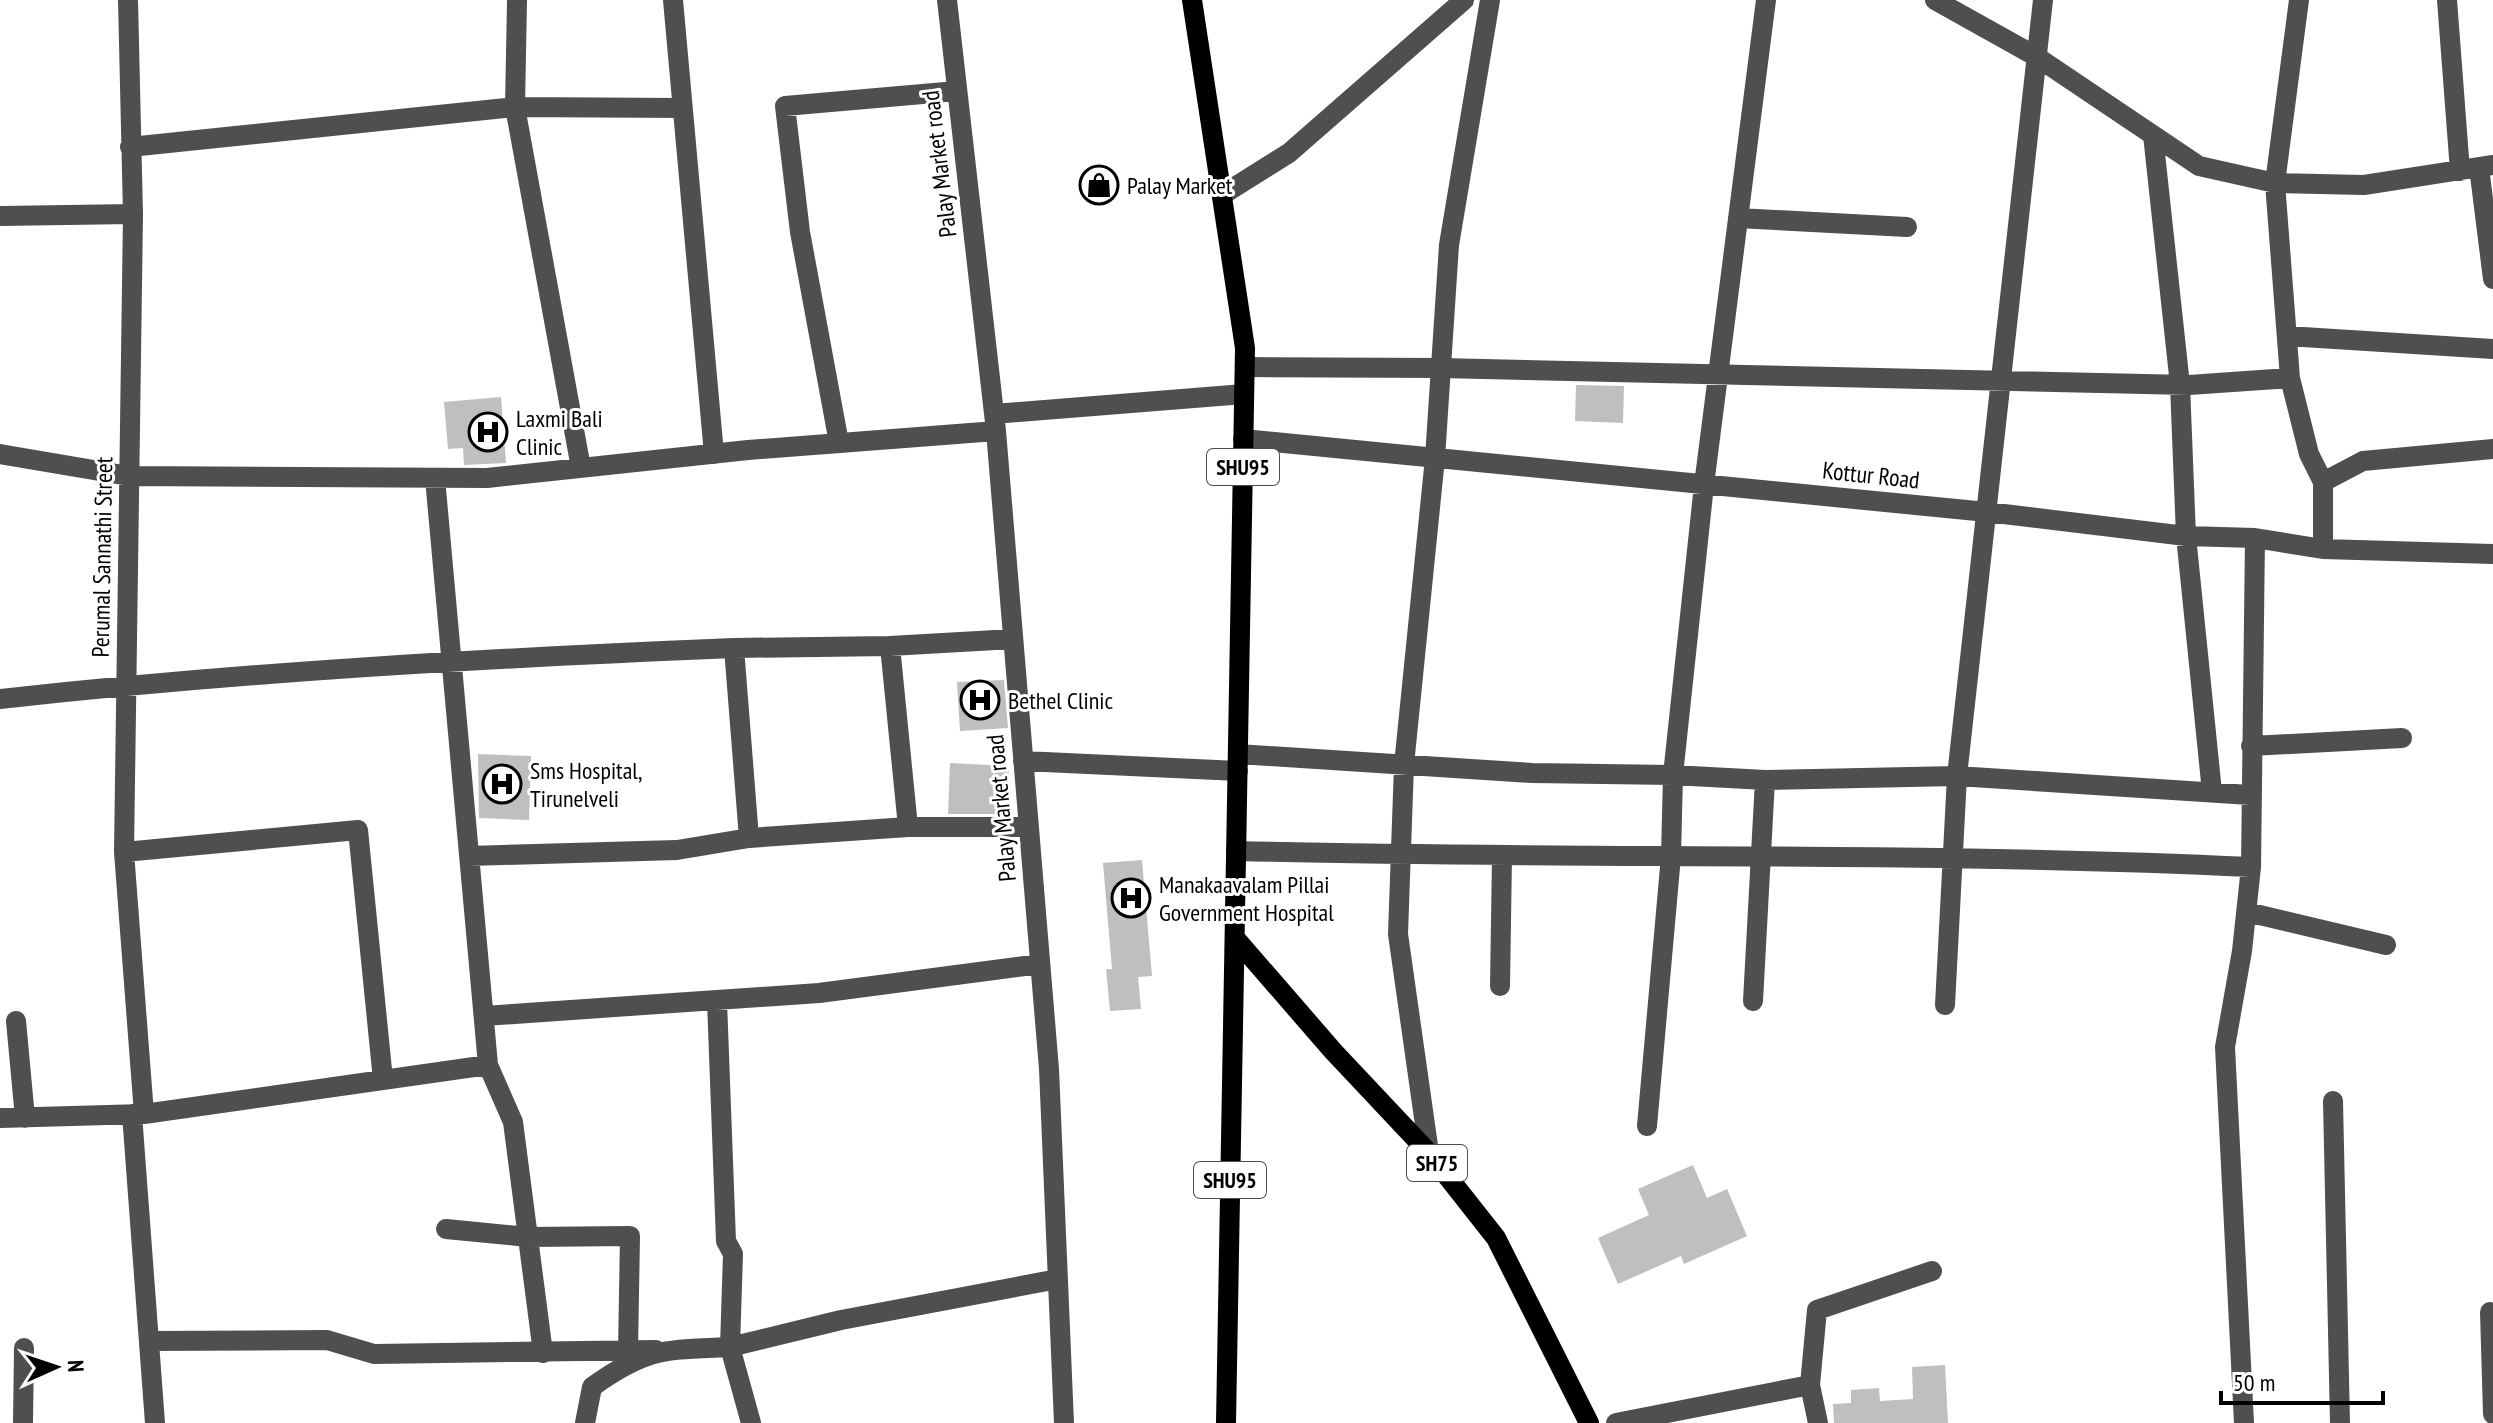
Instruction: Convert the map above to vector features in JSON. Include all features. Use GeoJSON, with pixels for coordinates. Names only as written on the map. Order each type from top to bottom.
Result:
{"type":"FeatureCollection","features":[{"type":"Feature","properties":{"kind":"main road","name":"SHU95"},"geometry":{"type":"LineString","coordinates":[[1192,0],[1245,348],[1226,1423]]}},
{"type":"Feature","properties":{"kind":"main road","name":"SH75"},"geometry":{"type":"LineString","coordinates":[[1235,938],[1333,1051],[1429,1153],[1496,1238],[1589,1423]]}},
{"type":"Feature","properties":{"kind":"street","name":"Perumal Sannathi Street"},"geometry":{"type":"LineString","coordinates":[[128,0],[133,214],[124,852],[155,1423]]}},
{"type":"Feature","properties":{"kind":"street"},"geometry":{"type":"LineString","coordinates":[[517,0],[515,107],[581,468]]}},
{"type":"Feature","properties":{"kind":"street"},"geometry":{"type":"LineString","coordinates":[[673,0],[714,454]]}},
{"type":"Feature","properties":{"kind":"street","name":"Palay Market road"},"geometry":{"type":"LineString","coordinates":[[947,0],[995,422],[1049,1069],[1064,1423]]}},
{"type":"Feature","properties":{"kind":"street"},"geometry":{"type":"LineString","coordinates":[[1222,195],[1289,153],[1464,0]]}},
{"type":"Feature","properties":{"kind":"street"},"geometry":{"type":"LineString","coordinates":[[1429,1153],[1398,934],[1404,765],[1435,458],[1449,245],[1490,0]]}},
{"type":"Feature","properties":{"kind":"street"},"geometry":{"type":"LineString","coordinates":[[1647,1126],[1671,856],[1673,775],[1704,485],[1766,0]]}},
{"type":"Feature","properties":{"kind":"street"},"geometry":{"type":"LineString","coordinates":[[1935,0],[2037,57],[2199,166],[2275,183],[2364,185],[2477,168]]}},
{"type":"Feature","properties":{"kind":"street"},"geometry":{"type":"LineString","coordinates":[[1945,1005],[1950,859],[1957,776],[2043,0]]}},
{"type":"Feature","properties":{"kind":"street"},"geometry":{"type":"LineString","coordinates":[[2299,0],[2275,183],[2290,378],[2309,454],[2323,482],[2323,549]]}},
{"type":"Feature","properties":{"kind":"street"},"geometry":{"type":"LineString","coordinates":[[2447,0],[2493,279]]}},
{"type":"Feature","properties":{"kind":"street"},"geometry":{"type":"LineString","coordinates":[[839,443],[800,232],[785,106],[957,91]]}},
{"type":"Feature","properties":{"kind":"street"},"geometry":{"type":"LineString","coordinates":[[130,147],[305,132],[515,107],[682,108]]}},
{"type":"Feature","properties":{"kind":"street"},"geometry":{"type":"LineString","coordinates":[[2153,135],[2180,385],[2186,536],[2212,792]]}},
{"type":"Feature","properties":{"kind":"street"},"geometry":{"type":"LineString","coordinates":[[0,216],[133,214]]}},
{"type":"Feature","properties":{"kind":"street"},"geometry":{"type":"LineString","coordinates":[[1738,218],[1907,227]]}},
{"type":"Feature","properties":{"kind":"street"},"geometry":{"type":"LineString","coordinates":[[2287,336],[2493,349]]}},
{"type":"Feature","properties":{"kind":"street"},"geometry":{"type":"LineString","coordinates":[[1245,367],[1441,368],[2180,385],[2290,378]]}},
{"type":"Feature","properties":{"kind":"street"},"geometry":{"type":"LineString","coordinates":[[0,454],[129,476],[487,478],[839,443],[1244,394]]}},
{"type":"Feature","properties":{"kind":"street","name":"Kottur Road"},"geometry":{"type":"LineString","coordinates":[[1243,439],[1987,512],[2186,536],[2255,538],[2323,549],[2493,554]]}},
{"type":"Feature","properties":{"kind":"street"},"geometry":{"type":"LineString","coordinates":[[2323,482],[2363,461],[2493,449]]}},
{"type":"Feature","properties":{"kind":"street"},"geometry":{"type":"LineString","coordinates":[[435,478],[488,1065],[513,1122],[543,1353]]}},
{"type":"Feature","properties":{"kind":"street"},"geometry":{"type":"LineString","coordinates":[[2244,1423],[2225,1047],[2247,912],[2251,867],[2255,538]]}},
{"type":"Feature","properties":{"kind":"street"},"geometry":{"type":"LineString","coordinates":[[0,699],[126,685],[452,660],[1013,639]]}},
{"type":"Feature","properties":{"kind":"street"},"geometry":{"type":"LineString","coordinates":[[890,646],[908,827]]}},
{"type":"Feature","properties":{"kind":"street"},"geometry":{"type":"LineString","coordinates":[[734,648],[749,838]]}},
{"type":"Feature","properties":{"kind":"street"},"geometry":{"type":"LineString","coordinates":[[2251,746],[2402,738]]}},
{"type":"Feature","properties":{"kind":"street"},"geometry":{"type":"LineString","coordinates":[[1023,761],[1404,765],[1532,773],[1765,780],[1957,776],[2250,795]]}},
{"type":"Feature","properties":{"kind":"street"},"geometry":{"type":"LineString","coordinates":[[1753,1001],[1765,780]]}},
{"type":"Feature","properties":{"kind":"street"},"geometry":{"type":"LineString","coordinates":[[469,856],[677,850],[749,838],[908,827],[1029,827]]}},
{"type":"Feature","properties":{"kind":"street"},"geometry":{"type":"LineString","coordinates":[[124,852],[358,830],[383,1080]]}},
{"type":"Feature","properties":{"kind":"street"},"geometry":{"type":"LineString","coordinates":[[1236,851],[1402,856],[1950,859],[2251,867]]}},
{"type":"Feature","properties":{"kind":"street"},"geometry":{"type":"LineString","coordinates":[[1500,986],[1502,856]]}},
{"type":"Feature","properties":{"kind":"street"},"geometry":{"type":"LineString","coordinates":[[2247,912],[2386,945]]}},
{"type":"Feature","properties":{"kind":"street"},"geometry":{"type":"LineString","coordinates":[[484,1016],[819,993],[1040,964]]}},
{"type":"Feature","properties":{"kind":"street"},"geometry":{"type":"LineString","coordinates":[[717,1001],[726,1241],[733,1254],[730,1347],[751,1423]]}},
{"type":"Feature","properties":{"kind":"street"},"geometry":{"type":"LineString","coordinates":[[16,1021],[25,1118]]}},
{"type":"Feature","properties":{"kind":"street"},"geometry":{"type":"LineString","coordinates":[[0,1118],[138,1114],[488,1065]]}},
{"type":"Feature","properties":{"kind":"street"},"geometry":{"type":"LineString","coordinates":[[2333,1101],[2340,1423]]}},
{"type":"Feature","properties":{"kind":"street"},"geometry":{"type":"LineString","coordinates":[[446,1229],[528,1237],[630,1236],[628,1351]]}},
{"type":"Feature","properties":{"kind":"street"},"geometry":{"type":"LineString","coordinates":[[1818,1423],[1810,1385],[1817,1310],[1932,1271]]}},
{"type":"Feature","properties":{"kind":"street"},"geometry":{"type":"LineString","coordinates":[[149,1341],[327,1340],[374,1354],[730,1347],[841,1320],[1058,1279]]}},
{"type":"Feature","properties":{"kind":"street"},"geometry":{"type":"LineString","coordinates":[[2490,1312],[2493,1414]]}},
{"type":"Feature","properties":{"kind":"street"},"geometry":{"type":"LineString","coordinates":[[23,1423],[24,1348]]}},
{"type":"Feature","properties":{"kind":"street"},"geometry":{"type":"LineString","coordinates":[[585,1423],[592,1387],[620,1367],[656,1350]]}},
{"type":"Feature","properties":{"kind":"street"},"geometry":{"type":"LineString","coordinates":[[1616,1423],[1810,1385]]}},
{"type":"Feature","properties":{"kind":"building"},"geometry":{"type":"Polygon","coordinates":[[[1576,385],[1624,386],[1623,423],[1575,421],[1576,385]]]}},
{"type":"Feature","properties":{"kind":"building"},"geometry":{"type":"Polygon","coordinates":[[[501,397],[506,463],[464,465],[463,448],[448,449],[444,402],[501,397]]]}},
{"type":"Feature","properties":{"kind":"building"},"geometry":{"type":"Polygon","coordinates":[[[1004,680],[1008,728],[960,731],[957,682],[1004,680]]]}},
{"type":"Feature","properties":{"kind":"building"},"geometry":{"type":"Polygon","coordinates":[[[478,754],[531,756],[529,820],[479,818],[478,754]]]}},
{"type":"Feature","properties":{"kind":"building"},"geometry":{"type":"Polygon","coordinates":[[[950,763],[1009,766],[1007,814],[948,814],[950,763]]]}},
{"type":"Feature","properties":{"kind":"building"},"geometry":{"type":"Polygon","coordinates":[[[1142,860],[1152,976],[1138,977],[1141,1009],[1110,1011],[1106,969],[1112,969],[1103,863],[1142,860]]]}},
{"type":"Feature","properties":{"kind":"building"},"geometry":{"type":"Polygon","coordinates":[[[1693,1165],[1707,1198],[1727,1189],[1747,1236],[1684,1264],[1681,1256],[1618,1284],[1598,1238],[1649,1215],[1638,1189],[1693,1165]]]}},
{"type":"Feature","properties":{"kind":"building"},"geometry":{"type":"Polygon","coordinates":[[[1945,1365],[1948,1423],[1834,1423],[1833,1404],[1851,1403],[1851,1390],[1879,1388],[1880,1401],[1913,1399],[1912,1367],[1945,1365]]]}},
{"type":"Feature","properties":{"kind":"place","name":"Palay Market"},"geometry":{"type":"Point","coordinates":[1099,185]}},
{"type":"Feature","properties":{"kind":"place","name":"Laxmi Bali Clinic"},"geometry":{"type":"Point","coordinates":[488,432]}},
{"type":"Feature","properties":{"kind":"place","name":"Bethel Clinic"},"geometry":{"type":"Point","coordinates":[980,700]}},
{"type":"Feature","properties":{"kind":"place","name":"Sms Hospital, Tirunelveli"},"geometry":{"type":"Point","coordinates":[502,784]}},
{"type":"Feature","properties":{"kind":"place","name":"Manakaavalam Pillai Government Hospital"},"geometry":{"type":"Point","coordinates":[1131,898]}}]}
